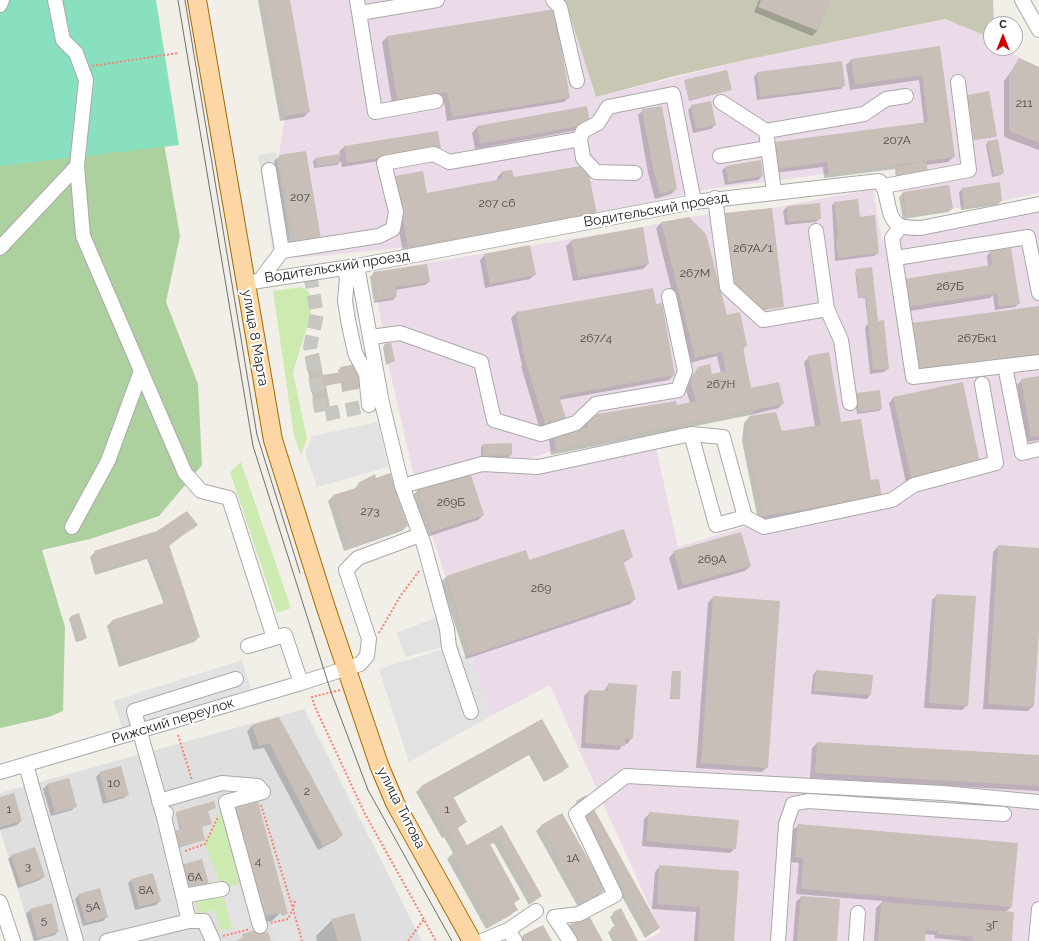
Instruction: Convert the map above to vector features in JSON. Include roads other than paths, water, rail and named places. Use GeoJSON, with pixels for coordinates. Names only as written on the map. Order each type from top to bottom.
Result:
{"type":"FeatureCollection","features":[{"type":"Feature","properties":{"kind":"main road","name":"улица 8 Марта"},"geometry":{"type":"LineString","coordinates":[[197,0],[253,281],[273,440],[346,668]]}},
{"type":"Feature","properties":{"kind":"main road","name":"улица Титова"},"geometry":{"type":"LineString","coordinates":[[346,668],[379,765],[395,803],[472,941]]}},
{"type":"Feature","properties":{"kind":"street"},"geometry":{"type":"LineString","coordinates":[[0,5],[2,0]]}},
{"type":"Feature","properties":{"kind":"street"},"geometry":{"type":"LineString","coordinates":[[55,0],[63,40],[76,53],[86,80],[77,166],[83,236],[185,473],[200,492],[229,498],[274,638]]}},
{"type":"Feature","properties":{"kind":"street"},"geometry":{"type":"LineString","coordinates":[[436,102],[375,112],[358,7],[437,0]]}},
{"type":"Feature","properties":{"kind":"street"},"geometry":{"type":"LineString","coordinates":[[553,0],[560,7],[577,81]]}},
{"type":"Feature","properties":{"kind":"street"},"geometry":{"type":"LineString","coordinates":[[1022,0],[1039,30]]}},
{"type":"Feature","properties":{"kind":"street"},"geometry":{"type":"LineString","coordinates":[[958,82],[969,170],[884,186],[892,218],[901,226],[921,228],[1039,204]]}},
{"type":"Feature","properties":{"kind":"street"},"geometry":{"type":"LineString","coordinates":[[635,174],[596,172],[583,158],[580,139],[583,131],[598,123],[608,106],[673,94],[694,202]]}},
{"type":"Feature","properties":{"kind":"street"},"geometry":{"type":"LineString","coordinates":[[721,102],[766,131],[864,114],[886,100],[906,96]]}},
{"type":"Feature","properties":{"kind":"street"},"geometry":{"type":"LineString","coordinates":[[766,131],[774,192]]}},
{"type":"Feature","properties":{"kind":"street"},"geometry":{"type":"LineString","coordinates":[[253,281],[282,250],[379,236],[393,229],[396,212],[384,163],[434,154],[449,162],[580,139]]}},
{"type":"Feature","properties":{"kind":"street"},"geometry":{"type":"LineString","coordinates":[[720,156],[768,148]]}},
{"type":"Feature","properties":{"kind":"street"},"geometry":{"type":"LineString","coordinates":[[0,248],[77,166]]}},
{"type":"Feature","properties":{"kind":"street"},"geometry":{"type":"LineString","coordinates":[[269,170],[282,250]]}},
{"type":"Feature","properties":{"kind":"street","name":"Водительский проезд"},"geometry":{"type":"LineString","coordinates":[[253,281],[351,267],[715,198],[879,181],[884,186]]}},
{"type":"Feature","properties":{"kind":"street"},"geometry":{"type":"LineString","coordinates":[[715,198],[727,287],[763,320],[827,309]]}},
{"type":"Feature","properties":{"kind":"street"},"geometry":{"type":"LineString","coordinates":[[901,226],[892,238],[913,378],[1039,362]]}},
{"type":"Feature","properties":{"kind":"street"},"geometry":{"type":"LineString","coordinates":[[816,231],[827,309],[841,340],[850,403]]}},
{"type":"Feature","properties":{"kind":"street"},"geometry":{"type":"LineString","coordinates":[[896,258],[1028,237],[1039,293]]}},
{"type":"Feature","properties":{"kind":"street"},"geometry":{"type":"LineString","coordinates":[[351,267],[370,337],[382,403],[402,486],[426,541],[428,559],[448,629],[449,647],[471,712]]}},
{"type":"Feature","properties":{"kind":"street"},"geometry":{"type":"LineString","coordinates":[[351,267],[347,278],[345,301],[355,353],[366,374],[369,406]]}},
{"type":"Feature","properties":{"kind":"street"},"geometry":{"type":"LineString","coordinates":[[370,337],[400,333],[481,362],[494,420],[541,434],[576,423],[596,404],[678,390],[685,371],[669,296]]}},
{"type":"Feature","properties":{"kind":"street"},"geometry":{"type":"LineString","coordinates":[[1005,366],[1022,453],[1039,449]]}},
{"type":"Feature","properties":{"kind":"street"},"geometry":{"type":"LineString","coordinates":[[72,527],[108,461],[141,371]]}},
{"type":"Feature","properties":{"kind":"street"},"geometry":{"type":"LineString","coordinates":[[691,434],[716,525],[746,517],[764,527],[892,500],[914,484],[996,463],[982,384]]}},
{"type":"Feature","properties":{"kind":"street"},"geometry":{"type":"LineString","coordinates":[[402,486],[482,464],[538,467],[691,434],[723,437],[746,517]]}},
{"type":"Feature","properties":{"kind":"street","name":"Рижский переулок"},"geometry":{"type":"LineString","coordinates":[[0,772],[301,683],[360,664],[367,656],[369,639],[346,570],[358,558],[426,541]]}},
{"type":"Feature","properties":{"kind":"street"},"geometry":{"type":"LineString","coordinates":[[248,646],[285,635],[301,683]]}},
{"type":"Feature","properties":{"kind":"street"},"geometry":{"type":"LineString","coordinates":[[189,921],[163,811],[134,712],[236,679]]}},
{"type":"Feature","properties":{"kind":"street"},"geometry":{"type":"LineString","coordinates":[[26,765],[76,941]]}},
{"type":"Feature","properties":{"kind":"street"},"geometry":{"type":"LineString","coordinates":[[570,941],[554,917],[579,914],[615,895],[576,814],[626,776],[943,793],[1039,802]]}},
{"type":"Feature","properties":{"kind":"street"},"geometry":{"type":"LineString","coordinates":[[163,811],[195,791],[222,783],[258,786],[263,792],[226,802],[260,926]]}},
{"type":"Feature","properties":{"kind":"street"},"geometry":{"type":"LineString","coordinates":[[778,941],[786,824],[793,804],[808,801],[1004,814]]}},
{"type":"Feature","properties":{"kind":"street"},"geometry":{"type":"LineString","coordinates":[[183,896],[222,888]]}},
{"type":"Feature","properties":{"kind":"street"},"geometry":{"type":"LineString","coordinates":[[0,902],[2,917],[13,941]]}},
{"type":"Feature","properties":{"kind":"street"},"geometry":{"type":"LineString","coordinates":[[1036,941],[1039,908]]}},
{"type":"Feature","properties":{"kind":"street"},"geometry":{"type":"LineString","coordinates":[[482,941],[512,935],[536,911]]}},
{"type":"Feature","properties":{"kind":"street"},"geometry":{"type":"LineString","coordinates":[[856,941],[858,913]]}},
{"type":"Feature","properties":{"kind":"street"},"geometry":{"type":"LineString","coordinates":[[107,941],[189,921],[204,921],[212,937]]}},
{"type":"Feature","properties":{"kind":"tunnel"},"geometry":{"type":"LineString","coordinates":[[310,274],[317,314],[310,347],[322,415],[381,403]]}},
{"type":"Feature","properties":{"kind":"tram line"},"geometry":{"type":"LineString","coordinates":[[178,0],[253,446],[331,692],[368,790],[452,941]]}},
{"type":"Feature","properties":{"kind":"tram line"},"geometry":{"type":"LineString","coordinates":[[185,0],[257,435],[300,573]]}}]}
